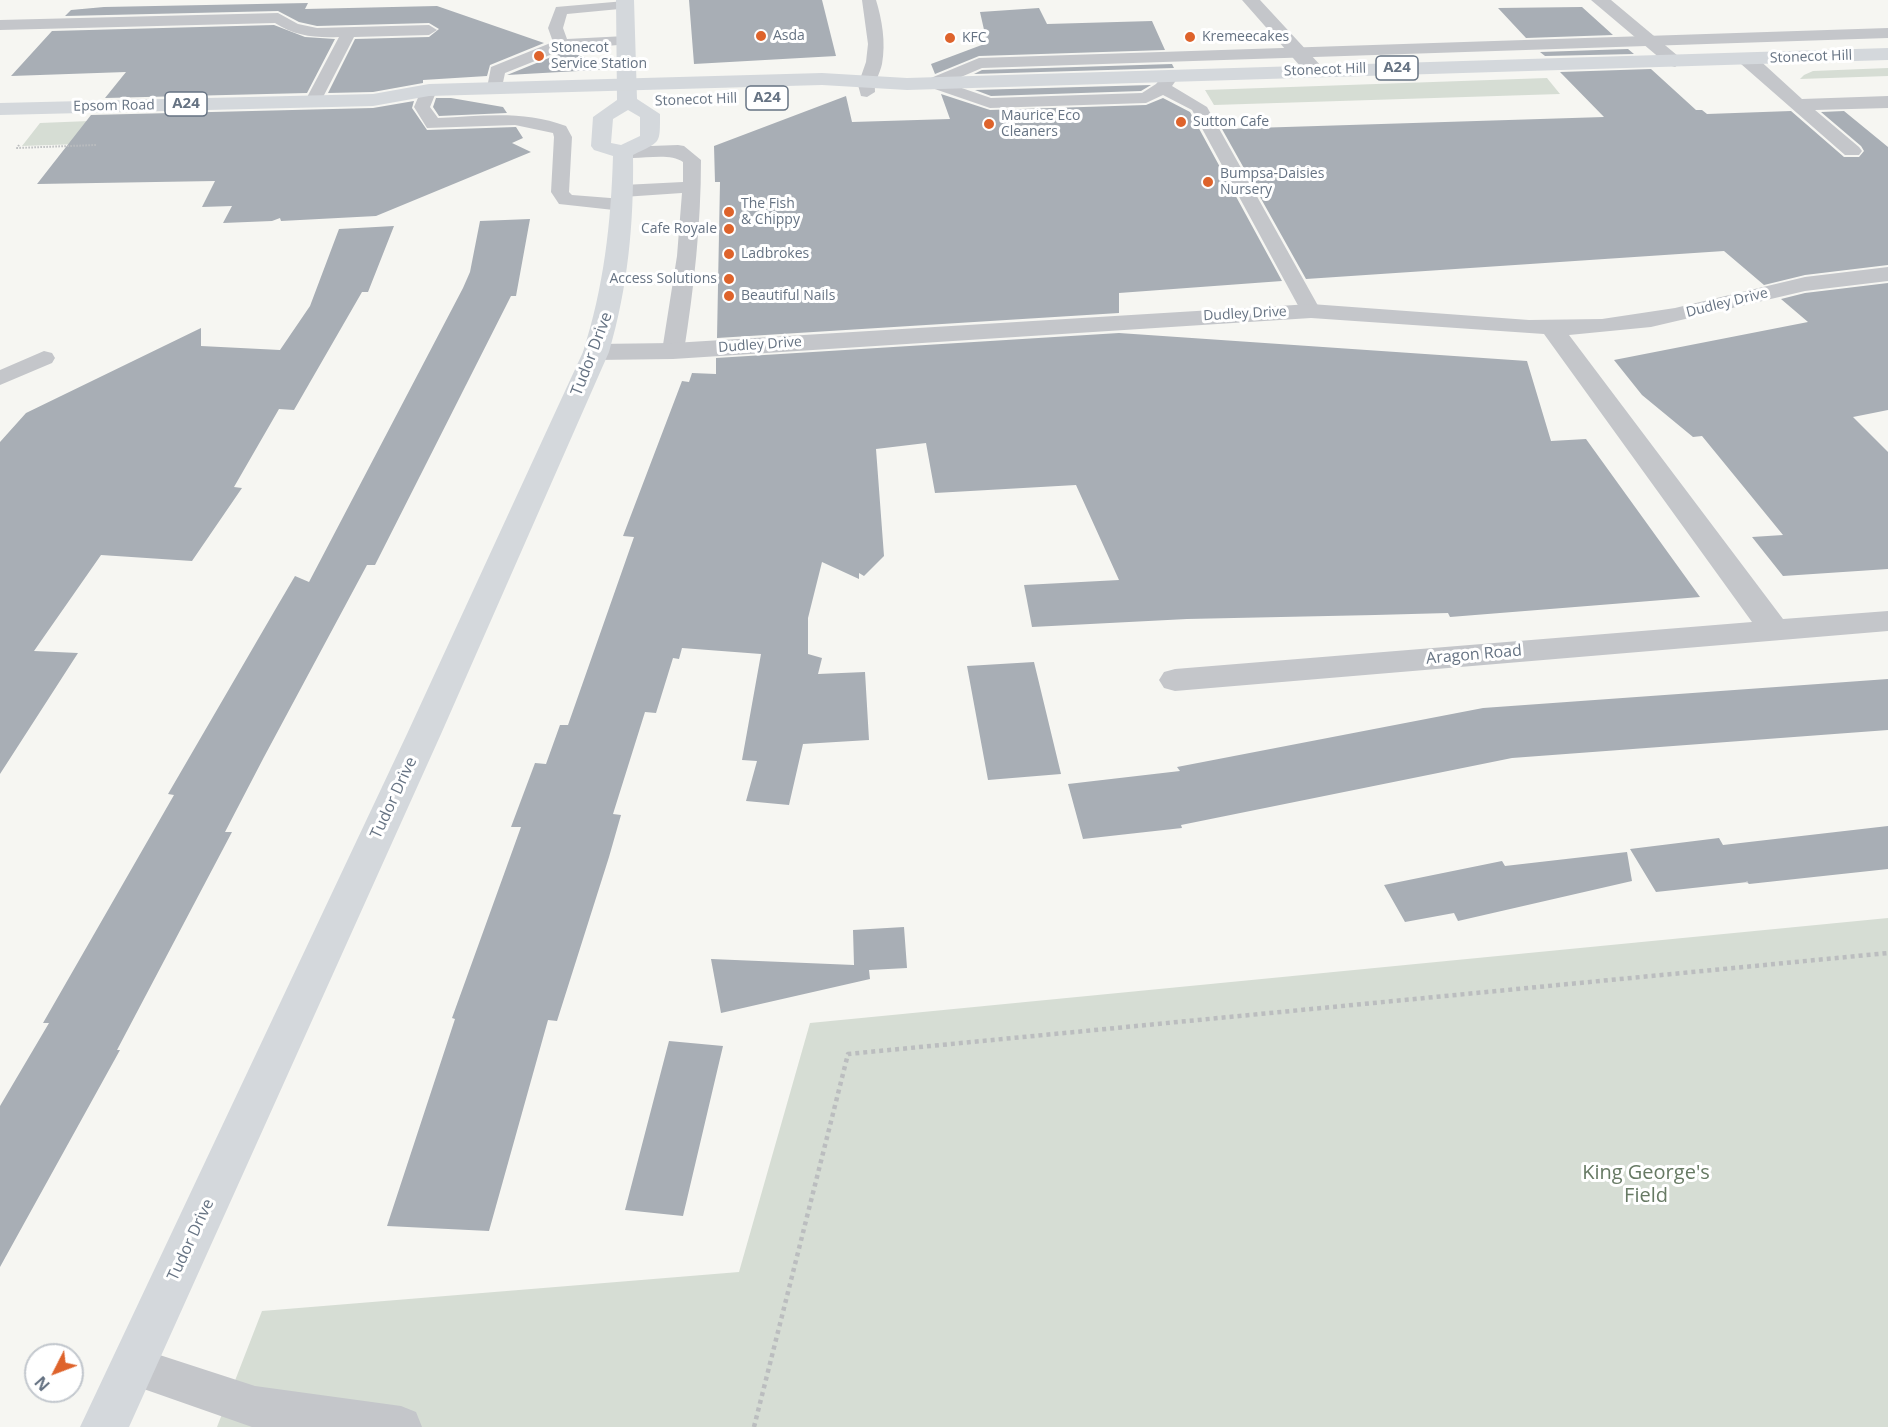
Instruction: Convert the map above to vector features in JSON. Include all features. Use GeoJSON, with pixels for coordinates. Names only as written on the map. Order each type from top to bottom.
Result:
{"type":"FeatureCollection","features":[{"type":"Feature","properties":{"kind":"main road"},"geometry":{"type":"LineString","coordinates":[[625,3],[627,93],[603,117],[601,146],[623,152],[650,139],[650,114],[627,93]]}},
{"type":"Feature","properties":{"kind":"main road","name":"Stonecot Hill"},"geometry":{"type":"LineString","coordinates":[[627,93],[827,96],[866,86],[932,83],[1167,81],[1315,71],[1748,60],[1888,54]]}},
{"type":"Feature","properties":{"kind":"main road","name":"Epsom Road"},"geometry":{"type":"LineString","coordinates":[[426,98],[495,88],[627,93]]}},
{"type":"Feature","properties":{"kind":"main road","name":"Epsom Road"},"geometry":{"type":"LineString","coordinates":[[0,109],[627,93]]}},
{"type":"Feature","properties":{"kind":"main road","name":"Tudor Drive"},"geometry":{"type":"LineString","coordinates":[[104,1427],[424,734],[596,352],[610,311],[618,273],[623,198],[623,152]]}},
{"type":"Feature","properties":{"kind":"street"},"geometry":{"type":"LineString","coordinates":[[1251,0],[1315,71]]}},
{"type":"Feature","properties":{"kind":"street"},"geometry":{"type":"LineString","coordinates":[[1600,0],[1675,61]]}},
{"type":"Feature","properties":{"kind":"street"},"geometry":{"type":"LineString","coordinates":[[1748,60],[1852,151]]}},
{"type":"Feature","properties":{"kind":"street"},"geometry":{"type":"LineString","coordinates":[[1799,105],[1888,102]]}},
{"type":"Feature","properties":{"kind":"street","name":"Dudley Drive"},"geometry":{"type":"LineString","coordinates":[[596,352],[673,351],[1311,311],[1367,312],[1479,324],[1553,328],[1639,322],[1687,314],[1794,286],[1888,274]]}},
{"type":"Feature","properties":{"kind":"street"},"geometry":{"type":"LineString","coordinates":[[1553,328],[1565,349],[1774,629]]}},
{"type":"Feature","properties":{"kind":"street","name":"Aragon Road"},"geometry":{"type":"LineString","coordinates":[[1174,680],[1888,621]]}},
{"type":"Feature","properties":{"kind":"lane"},"geometry":{"type":"LineString","coordinates":[[866,86],[872,70],[876,26],[869,0]]}},
{"type":"Feature","properties":{"kind":"lane"},"geometry":{"type":"LineString","coordinates":[[563,44],[556,37],[554,30],[561,10],[625,3]]}},
{"type":"Feature","properties":{"kind":"lane"},"geometry":{"type":"LineString","coordinates":[[0,25],[278,18],[293,28],[316,33],[429,30]]}},
{"type":"Feature","properties":{"kind":"lane"},"geometry":{"type":"LineString","coordinates":[[313,101],[349,32]]}},
{"type":"Feature","properties":{"kind":"lane"},"geometry":{"type":"LineString","coordinates":[[932,83],[979,63],[1888,33]]}},
{"type":"Feature","properties":{"kind":"lane"},"geometry":{"type":"LineString","coordinates":[[495,88],[496,70],[563,44],[626,40]]}},
{"type":"Feature","properties":{"kind":"lane"},"geometry":{"type":"LineString","coordinates":[[1167,81],[1199,106],[1311,311]]}},
{"type":"Feature","properties":{"kind":"lane"},"geometry":{"type":"LineString","coordinates":[[426,98],[433,124],[524,120],[550,125],[560,130],[563,137],[560,192],[566,200],[623,198],[692,187]]}},
{"type":"Feature","properties":{"kind":"lane"},"geometry":{"type":"LineString","coordinates":[[623,152],[678,150],[692,160],[692,187],[680,316],[673,351]]}},
{"type":"Feature","properties":{"kind":"lane"},"geometry":{"type":"LineString","coordinates":[[0,378],[44,358]]}},
{"type":"Feature","properties":{"kind":"lane"},"geometry":{"type":"LineString","coordinates":[[132,1366],[255,1407],[401,1427]]}},
{"type":"Feature","properties":{"kind":"path"},"geometry":{"type":"LineString","coordinates":[[754,1427],[848,1054],[1888,953]]}},
{"type":"Feature","properties":{"kind":"green space"},"geometry":{"type":"Polygon","coordinates":[[[1888,68],[1888,76],[1800,79],[1813,71],[1888,68]]]}},
{"type":"Feature","properties":{"kind":"green space"},"geometry":{"type":"Polygon","coordinates":[[[1547,78],[1560,94],[1214,105],[1205,90],[1547,78]]]}},
{"type":"Feature","properties":{"kind":"green space"},"geometry":{"type":"Polygon","coordinates":[[[114,120],[368,134],[22,146],[40,123],[114,120]]]}},
{"type":"Feature","properties":{"kind":"green space","name":"King George's Field"},"geometry":{"type":"Polygon","coordinates":[[[1888,918],[1888,1427],[217,1427],[262,1311],[739,1272],[810,1023],[1888,918]]]}},
{"type":"Feature","properties":{"kind":"building","name":"Asda"},"geometry":{"type":"Polygon","coordinates":[[[689,0],[822,0],[836,56],[694,64],[689,0]]]}},
{"type":"Feature","properties":{"kind":"building"},"geometry":{"type":"Polygon","coordinates":[[[308,3],[305,9],[437,6],[544,43],[490,65],[487,76],[423,80],[423,83],[373,92],[328,93],[355,39],[429,37],[439,29],[429,23],[317,26],[299,22],[278,11],[65,16],[71,10],[104,7],[308,3]]]}},
{"type":"Feature","properties":{"kind":"building"},"geometry":{"type":"Polygon","coordinates":[[[1582,7],[1613,35],[1526,38],[1498,8],[1582,7]]]}},
{"type":"Feature","properties":{"kind":"building"},"geometry":{"type":"Polygon","coordinates":[[[1039,8],[1047,24],[1152,21],[1165,50],[979,56],[935,74],[931,64],[987,43],[980,12],[1039,8]]]}},
{"type":"Feature","properties":{"kind":"building"},"geometry":{"type":"Polygon","coordinates":[[[274,25],[305,37],[335,39],[307,93],[105,98],[126,72],[11,76],[52,31],[274,25]]]}},
{"type":"Feature","properties":{"kind":"building"},"geometry":{"type":"Polygon","coordinates":[[[1628,49],[1634,54],[1545,56],[1540,52],[1628,49]]]}},
{"type":"Feature","properties":{"kind":"building"},"geometry":{"type":"Polygon","coordinates":[[[566,51],[614,69],[507,75],[566,51]]]}},
{"type":"Feature","properties":{"kind":"building"},"geometry":{"type":"Polygon","coordinates":[[[1172,64],[1174,68],[974,74],[982,70],[1172,64]]]}},
{"type":"Feature","properties":{"kind":"building"},"geometry":{"type":"Polygon","coordinates":[[[1651,69],[1696,110],[1702,110],[1707,114],[1791,111],[1844,157],[1859,157],[1864,151],[1861,146],[1821,112],[1844,111],[1888,147],[1888,265],[1805,275],[1764,285],[1724,251],[1306,279],[1222,129],[1604,117],[1560,72],[1651,69]]]}},
{"type":"Feature","properties":{"kind":"building"},"geometry":{"type":"Polygon","coordinates":[[[1151,85],[1141,91],[991,96],[975,90],[1151,85]]]}},
{"type":"Feature","properties":{"kind":"building"},"geometry":{"type":"Polygon","coordinates":[[[941,94],[990,110],[1146,105],[1163,98],[1190,112],[1282,281],[1119,293],[1119,313],[717,338],[720,182],[715,182],[714,146],[846,96],[852,122],[950,119],[941,94]]]}},
{"type":"Feature","properties":{"kind":"building"},"geometry":{"type":"Polygon","coordinates":[[[436,98],[451,98],[503,107],[507,113],[439,116],[433,107],[436,98]]]}},
{"type":"Feature","properties":{"kind":"building"},"geometry":{"type":"Polygon","coordinates":[[[414,101],[412,108],[427,130],[516,127],[523,138],[512,143],[531,152],[376,216],[281,221],[280,218],[272,221],[223,223],[232,206],[202,207],[215,181],[37,184],[91,115],[373,108],[414,101]]]}},
{"type":"Feature","properties":{"kind":"building"},"geometry":{"type":"Polygon","coordinates":[[[530,219],[516,296],[511,296],[375,565],[367,565],[264,757],[225,832],[232,832],[117,1050],[120,1050],[0,1267],[0,1106],[49,1023],[43,1023],[174,795],[168,794],[295,576],[309,582],[463,288],[470,272],[480,221],[530,219]]]}},
{"type":"Feature","properties":{"kind":"building"},"geometry":{"type":"Polygon","coordinates":[[[394,226],[368,292],[362,292],[294,410],[279,409],[234,487],[242,488],[192,561],[101,555],[34,651],[78,653],[0,774],[0,442],[26,413],[201,328],[201,346],[280,350],[310,306],[339,229],[394,226]]]}},
{"type":"Feature","properties":{"kind":"building"},"geometry":{"type":"Polygon","coordinates":[[[1888,283],[1888,410],[1853,417],[1888,452],[1888,569],[1783,576],[1752,537],[1783,535],[1702,436],[1693,437],[1642,395],[1614,360],[1808,322],[1781,299],[1805,293],[1888,283]]]}},
{"type":"Feature","properties":{"kind":"building"},"geometry":{"type":"Polygon","coordinates":[[[1119,333],[1527,361],[1551,441],[1586,439],[1700,597],[1450,617],[1448,613],[1187,619],[1032,627],[1024,585],[1119,580],[1076,485],[935,493],[926,443],[876,449],[884,556],[864,576],[859,573],[859,579],[822,562],[808,618],[808,654],[822,658],[818,674],[865,672],[869,740],[803,744],[789,805],[746,801],[757,761],[742,760],[761,654],[682,648],[679,659],[673,658],[656,713],[645,712],[613,814],[621,815],[609,857],[557,1021],[548,1020],[489,1231],[387,1226],[455,1019],[452,1018],[521,827],[511,827],[535,763],[546,764],[560,725],[568,725],[634,537],[623,536],[682,381],[689,382],[692,373],[716,374],[716,358],[1119,333]]]}},
{"type":"Feature","properties":{"kind":"building"},"geometry":{"type":"Polygon","coordinates":[[[1034,662],[1061,774],[988,780],[967,666],[1034,662]]]}},
{"type":"Feature","properties":{"kind":"building"},"geometry":{"type":"Polygon","coordinates":[[[1888,679],[1888,730],[1512,758],[1181,825],[1182,828],[1083,839],[1068,784],[1180,771],[1177,767],[1483,708],[1888,679]]]}},
{"type":"Feature","properties":{"kind":"building"},"geometry":{"type":"Polygon","coordinates":[[[1888,826],[1888,869],[1749,884],[1747,882],[1656,892],[1630,849],[1719,838],[1723,845],[1888,826]]]}},
{"type":"Feature","properties":{"kind":"building"},"geometry":{"type":"Polygon","coordinates":[[[1627,852],[1632,881],[1458,921],[1454,913],[1405,922],[1384,885],[1502,861],[1505,866],[1627,852]]]}},
{"type":"Feature","properties":{"kind":"building"},"geometry":{"type":"Polygon","coordinates":[[[904,927],[907,968],[869,970],[870,979],[721,1013],[711,959],[854,965],[853,930],[904,927]]]}},
{"type":"Feature","properties":{"kind":"building"},"geometry":{"type":"Polygon","coordinates":[[[669,1041],[723,1046],[683,1216],[625,1210],[669,1041]]]}},
{"type":"Feature","properties":{"kind":"place","name":"Asda"},"geometry":{"type":"Point","coordinates":[761,36]}},
{"type":"Feature","properties":{"kind":"place","name":"Kremeecakes"},"geometry":{"type":"Point","coordinates":[1190,37]}},
{"type":"Feature","properties":{"kind":"place","name":"KFC"},"geometry":{"type":"Point","coordinates":[950,38]}},
{"type":"Feature","properties":{"kind":"place","name":"Stonecot Service Station"},"geometry":{"type":"Point","coordinates":[539,56]}},
{"type":"Feature","properties":{"kind":"place","name":"Sutton Cafe"},"geometry":{"type":"Point","coordinates":[1181,122]}},
{"type":"Feature","properties":{"kind":"place","name":"Maurice Eco Cleaners"},"geometry":{"type":"Point","coordinates":[989,124]}},
{"type":"Feature","properties":{"kind":"place","name":"Bumpsa-Daisies Nursery"},"geometry":{"type":"Point","coordinates":[1208,182]}},
{"type":"Feature","properties":{"kind":"place","name":"The Fish & Chippy"},"geometry":{"type":"Point","coordinates":[729,212]}},
{"type":"Feature","properties":{"kind":"place","name":"Cafe Royale"},"geometry":{"type":"Point","coordinates":[729,229]}},
{"type":"Feature","properties":{"kind":"place","name":"Ladbrokes"},"geometry":{"type":"Point","coordinates":[729,254]}},
{"type":"Feature","properties":{"kind":"place","name":"Access Solutions"},"geometry":{"type":"Point","coordinates":[729,279]}},
{"type":"Feature","properties":{"kind":"place","name":"Beautiful Nails"},"geometry":{"type":"Point","coordinates":[729,296]}}]}
